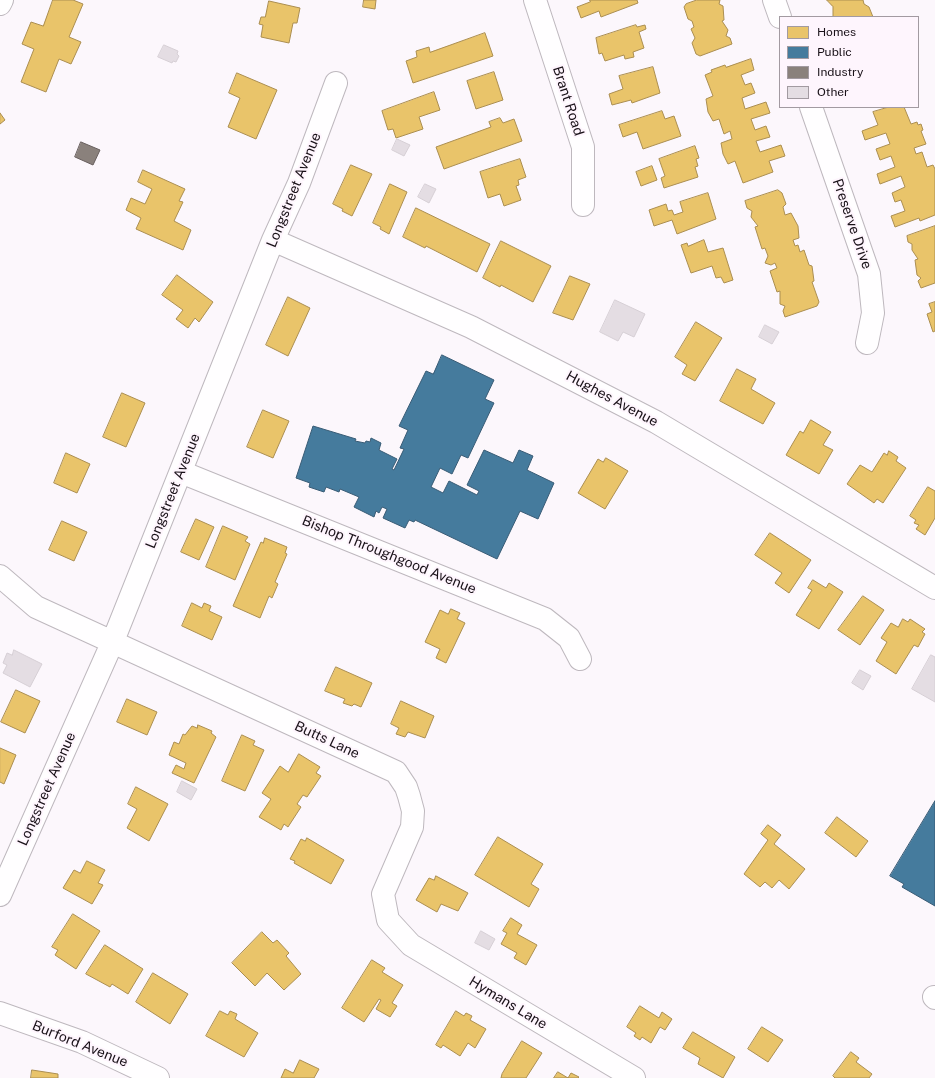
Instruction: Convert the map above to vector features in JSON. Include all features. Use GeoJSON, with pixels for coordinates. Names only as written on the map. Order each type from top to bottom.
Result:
{"type":"FeatureCollection","features":[{"type":"Feature","properties":{"kind":"street"},"geometry":{"type":"LineString","coordinates":[[0,4],[2,0]]}},
{"type":"Feature","properties":{"kind":"street","name":"Brant Road"},"geometry":{"type":"LineString","coordinates":[[535,0],[583,147],[583,205]]}},
{"type":"Feature","properties":{"kind":"street"},"geometry":{"type":"LineString","coordinates":[[774,0],[780,16]]}},
{"type":"Feature","properties":{"kind":"street","name":"Longstreet Avenue"},"geometry":{"type":"LineString","coordinates":[[0,895],[113,642],[273,240],[299,183],[336,83]]}},
{"type":"Feature","properties":{"kind":"street","name":"Preserve Drive"},"geometry":{"type":"LineString","coordinates":[[811,108],[869,274],[874,313],[868,343]]}},
{"type":"Feature","properties":{"kind":"street","name":"Hughes Avenue"},"geometry":{"type":"LineString","coordinates":[[273,240],[471,327],[656,422],[935,588]]}},
{"type":"Feature","properties":{"kind":"street","name":"Bishop Throughgood Avenue"},"geometry":{"type":"LineString","coordinates":[[181,472],[545,619],[569,638],[580,659]]}},
{"type":"Feature","properties":{"kind":"street","name":"Butts Lane"},"geometry":{"type":"LineString","coordinates":[[0,576],[36,607],[396,772],[406,788],[413,811],[412,827],[383,894],[388,920]]}},
{"type":"Feature","properties":{"kind":"street","name":"Hymans Lane"},"geometry":{"type":"LineString","coordinates":[[388,920],[412,945],[634,1078]]}},
{"type":"Feature","properties":{"kind":"street","name":"Burford Avenue"},"geometry":{"type":"LineString","coordinates":[[0,1012],[82,1042],[158,1078]]}},
{"type":"Feature","properties":{"kind":"building: Homes"},"geometry":{"type":"Polygon","coordinates":[[[53,0],[73,0],[83,4],[69,37],[81,42],[71,64],[59,59],[46,92],[21,82],[34,49],[22,44],[31,22],[43,26],[53,0]]]}},
{"type":"Feature","properties":{"kind":"building: Homes"},"geometry":{"type":"Polygon","coordinates":[[[364,0],[376,0],[375,9],[363,7],[364,0]]]}},
{"type":"Feature","properties":{"kind":"building: Homes"},"geometry":{"type":"Polygon","coordinates":[[[590,0],[637,0],[638,3],[601,17],[599,11],[581,18],[577,7],[590,2],[590,0]]]}},
{"type":"Feature","properties":{"kind":"building: Homes"},"geometry":{"type":"Polygon","coordinates":[[[697,0],[720,0],[719,4],[723,6],[724,20],[722,21],[728,30],[726,36],[730,38],[732,44],[700,56],[696,54],[692,43],[695,38],[691,29],[694,27],[692,21],[688,19],[684,7],[686,4],[697,0]]]}},
{"type":"Feature","properties":{"kind":"building: Homes"},"geometry":{"type":"Polygon","coordinates":[[[827,0],[863,0],[864,4],[869,7],[873,16],[833,16],[833,7],[827,0]]]}},
{"type":"Feature","properties":{"kind":"building: Homes"},"geometry":{"type":"Polygon","coordinates":[[[269,1],[300,8],[297,23],[293,23],[289,43],[261,37],[263,25],[259,24],[261,17],[265,17],[269,1]]]}},
{"type":"Feature","properties":{"kind":"building: Homes"},"geometry":{"type":"Polygon","coordinates":[[[636,25],[637,27],[645,25],[646,29],[639,32],[644,48],[633,52],[634,57],[625,59],[624,55],[605,61],[602,53],[599,54],[596,38],[636,25]]]}},
{"type":"Feature","properties":{"kind":"building: Homes"},"geometry":{"type":"Polygon","coordinates":[[[485,33],[493,56],[413,83],[406,61],[417,57],[416,51],[429,47],[430,52],[485,33]]]}},
{"type":"Feature","properties":{"kind":"building: Homes"},"geometry":{"type":"Polygon","coordinates":[[[751,59],[754,70],[741,75],[745,85],[751,83],[755,93],[742,98],[745,109],[766,102],[770,113],[751,119],[755,130],[766,126],[770,137],[756,141],[760,152],[781,145],[785,156],[769,161],[773,172],[743,183],[735,161],[728,164],[723,154],[721,143],[732,139],[730,131],[724,134],[719,119],[713,121],[708,112],[706,99],[713,96],[705,75],[712,72],[711,70],[725,65],[726,67],[751,59]]]}},
{"type":"Feature","properties":{"kind":"building: Homes"},"geometry":{"type":"Polygon","coordinates":[[[653,67],[660,93],[632,103],[631,100],[612,105],[609,94],[623,89],[619,76],[653,67]]]}},
{"type":"Feature","properties":{"kind":"building: Homes"},"geometry":{"type":"Polygon","coordinates":[[[494,72],[503,100],[476,109],[467,81],[494,72]]]}},
{"type":"Feature","properties":{"kind":"building: Homes"},"geometry":{"type":"Polygon","coordinates":[[[237,73],[277,90],[256,139],[228,127],[240,98],[229,93],[237,73]]]}},
{"type":"Feature","properties":{"kind":"building: Homes"},"geometry":{"type":"Polygon","coordinates":[[[434,92],[440,110],[419,117],[423,129],[396,138],[393,129],[388,130],[382,111],[434,92]]]}},
{"type":"Feature","properties":{"kind":"building: Homes"},"geometry":{"type":"Polygon","coordinates":[[[886,108],[904,108],[911,124],[917,122],[918,125],[921,124],[923,130],[921,131],[926,144],[914,148],[916,154],[922,152],[927,167],[933,165],[935,169],[935,215],[920,221],[919,218],[895,227],[891,216],[905,211],[901,200],[895,202],[892,193],[905,187],[901,176],[880,184],[877,174],[895,167],[891,156],[880,160],[876,149],[890,144],[886,133],[865,140],[862,131],[878,125],[873,112],[886,108]]]}},
{"type":"Feature","properties":{"kind":"building: Homes"},"geometry":{"type":"Polygon","coordinates":[[[662,111],[665,119],[674,116],[681,136],[643,149],[637,132],[623,137],[619,125],[662,111]]]}},
{"type":"Feature","properties":{"kind":"building: Homes"},"geometry":{"type":"Polygon","coordinates":[[[0,113],[5,120],[0,124],[0,113]]]}},
{"type":"Feature","properties":{"kind":"building: Homes"},"geometry":{"type":"Polygon","coordinates":[[[500,118],[503,123],[514,119],[522,141],[444,169],[436,147],[491,127],[489,122],[500,118]]]}},
{"type":"Feature","properties":{"kind":"building: Homes"},"geometry":{"type":"Polygon","coordinates":[[[695,146],[699,158],[696,159],[698,166],[695,167],[698,177],[664,188],[661,178],[665,176],[659,159],[695,146]]]}},
{"type":"Feature","properties":{"kind":"building: Homes"},"geometry":{"type":"Polygon","coordinates":[[[520,159],[526,177],[518,180],[519,185],[516,186],[521,200],[504,206],[500,194],[488,198],[480,172],[520,159]]]}},
{"type":"Feature","properties":{"kind":"building: Homes"},"geometry":{"type":"Polygon","coordinates":[[[351,165],[372,174],[352,216],[333,204],[351,165]]]}},
{"type":"Feature","properties":{"kind":"building: Homes"},"geometry":{"type":"Polygon","coordinates":[[[652,166],[657,180],[641,186],[636,172],[652,166]]]}},
{"type":"Feature","properties":{"kind":"building: Homes"},"geometry":{"type":"Polygon","coordinates":[[[143,170],[185,189],[179,201],[183,202],[174,221],[191,230],[183,250],[136,229],[141,218],[126,210],[131,198],[145,204],[152,189],[138,182],[143,170]]]}},
{"type":"Feature","properties":{"kind":"building: Homes"},"geometry":{"type":"Polygon","coordinates":[[[390,184],[407,192],[389,234],[380,229],[381,227],[373,223],[390,184]]]}},
{"type":"Feature","properties":{"kind":"building: Homes"},"geometry":{"type":"Polygon","coordinates":[[[778,190],[782,193],[786,204],[783,207],[785,215],[791,213],[798,226],[799,238],[793,240],[795,246],[798,245],[800,252],[804,250],[809,265],[812,266],[814,281],[812,282],[819,302],[817,306],[785,317],[783,311],[785,306],[780,304],[780,291],[777,292],[770,271],[777,268],[775,263],[771,265],[765,263],[768,256],[765,248],[762,249],[755,227],[758,226],[751,217],[752,211],[747,208],[745,201],[778,190]]]}},
{"type":"Feature","properties":{"kind":"building: Homes"},"geometry":{"type":"Polygon","coordinates":[[[708,193],[716,219],[677,234],[672,220],[654,226],[649,210],[666,204],[668,211],[672,210],[674,215],[683,212],[680,202],[708,193]]]}},
{"type":"Feature","properties":{"kind":"building: Homes"},"geometry":{"type":"Polygon","coordinates":[[[416,208],[490,244],[477,272],[426,246],[425,248],[403,237],[416,208]]]}},
{"type":"Feature","properties":{"kind":"building: Homes"},"geometry":{"type":"Polygon","coordinates":[[[935,226],[935,283],[921,288],[918,281],[921,278],[917,275],[915,260],[918,259],[912,250],[912,244],[908,242],[907,236],[935,226]]]}},
{"type":"Feature","properties":{"kind":"building: Homes"},"geometry":{"type":"Polygon","coordinates":[[[704,240],[708,252],[723,248],[733,280],[724,283],[721,277],[716,278],[712,266],[691,273],[681,245],[687,243],[688,246],[704,240]]]}},
{"type":"Feature","properties":{"kind":"building: Homes"},"geometry":{"type":"Polygon","coordinates":[[[501,241],[551,266],[533,302],[501,285],[500,287],[483,278],[501,241]]]}},
{"type":"Feature","properties":{"kind":"building: Homes"},"geometry":{"type":"Polygon","coordinates":[[[177,275],[213,302],[199,322],[195,318],[188,328],[176,319],[183,310],[162,295],[177,275]]]}},
{"type":"Feature","properties":{"kind":"building: Homes"},"geometry":{"type":"Polygon","coordinates":[[[570,276],[590,284],[573,320],[553,313],[570,276]]]}},
{"type":"Feature","properties":{"kind":"building: Homes"},"geometry":{"type":"Polygon","coordinates":[[[288,297],[310,308],[288,356],[266,345],[288,297]]]}},
{"type":"Feature","properties":{"kind":"building: Homes"},"geometry":{"type":"Polygon","coordinates":[[[935,302],[935,331],[933,332],[927,314],[932,312],[929,304],[935,302]]]}},
{"type":"Feature","properties":{"kind":"building: Homes"},"geometry":{"type":"Polygon","coordinates":[[[696,322],[722,338],[695,381],[682,374],[687,365],[675,357],[696,322]]]}},
{"type":"Feature","properties":{"kind":"building: Homes"},"geometry":{"type":"Polygon","coordinates":[[[737,369],[756,379],[751,389],[775,403],[763,424],[720,401],[737,369]]]}},
{"type":"Feature","properties":{"kind":"building: Homes"},"geometry":{"type":"Polygon","coordinates":[[[122,393],[145,403],[126,447],[103,437],[122,393]]]}},
{"type":"Feature","properties":{"kind":"building: Homes"},"geometry":{"type":"Polygon","coordinates":[[[263,410],[289,421],[273,458],[247,447],[263,410]]]}},
{"type":"Feature","properties":{"kind":"building: Homes"},"geometry":{"type":"Polygon","coordinates":[[[811,420],[831,432],[823,445],[833,450],[819,474],[786,455],[800,431],[803,433],[811,420]]]}},
{"type":"Feature","properties":{"kind":"building: Homes"},"geometry":{"type":"Polygon","coordinates":[[[889,451],[898,457],[896,461],[906,468],[883,503],[877,499],[874,503],[847,484],[860,465],[872,472],[884,453],[887,455],[889,451]]]}},
{"type":"Feature","properties":{"kind":"building: Homes"},"geometry":{"type":"Polygon","coordinates":[[[66,453],[90,464],[77,493],[54,483],[66,453]]]}},
{"type":"Feature","properties":{"kind":"building: Homes"},"geometry":{"type":"Polygon","coordinates":[[[606,458],[628,471],[605,509],[578,493],[598,459],[603,462],[606,458]]]}},
{"type":"Feature","properties":{"kind":"building: Homes"},"geometry":{"type":"Polygon","coordinates":[[[928,487],[935,491],[935,518],[925,535],[916,529],[919,525],[914,523],[916,520],[910,516],[928,487]]]}},
{"type":"Feature","properties":{"kind":"building: Homes"},"geometry":{"type":"Polygon","coordinates":[[[196,519],[214,527],[199,560],[181,552],[196,519]]]}},
{"type":"Feature","properties":{"kind":"building: Homes"},"geometry":{"type":"Polygon","coordinates":[[[62,521],[87,532],[74,561],[49,550],[62,521]]]}},
{"type":"Feature","properties":{"kind":"building: Homes"},"geometry":{"type":"Polygon","coordinates":[[[223,526],[248,537],[245,541],[250,544],[235,580],[206,567],[223,526]]]}},
{"type":"Feature","properties":{"kind":"building: Homes"},"geometry":{"type":"Polygon","coordinates":[[[770,533],[811,560],[789,593],[775,583],[782,573],[755,555],[770,533]]]}},
{"type":"Feature","properties":{"kind":"building: Homes"},"geometry":{"type":"Polygon","coordinates":[[[265,538],[287,547],[285,553],[287,554],[275,582],[278,584],[272,598],[269,596],[260,618],[233,606],[261,542],[263,543],[265,538]]]}},
{"type":"Feature","properties":{"kind":"building: Homes"},"geometry":{"type":"Polygon","coordinates":[[[813,580],[826,588],[829,583],[843,592],[819,629],[796,615],[812,590],[808,588],[813,580]]]}},
{"type":"Feature","properties":{"kind":"building: Homes"},"geometry":{"type":"Polygon","coordinates":[[[863,596],[884,610],[860,645],[838,630],[863,596]]]}},
{"type":"Feature","properties":{"kind":"building: Homes"},"geometry":{"type":"Polygon","coordinates":[[[192,603],[202,608],[204,603],[211,606],[209,611],[222,617],[212,640],[182,626],[192,603]]]}},
{"type":"Feature","properties":{"kind":"building: Homes"},"geometry":{"type":"Polygon","coordinates":[[[451,609],[460,613],[457,619],[465,623],[446,663],[436,658],[440,649],[425,642],[440,610],[448,614],[451,609]]]}},
{"type":"Feature","properties":{"kind":"building: Homes"},"geometry":{"type":"Polygon","coordinates":[[[903,619],[908,622],[910,619],[925,629],[922,632],[925,634],[918,647],[914,645],[896,674],[876,661],[887,642],[881,638],[891,623],[898,627],[903,619]]]}},
{"type":"Feature","properties":{"kind":"building: Homes"},"geometry":{"type":"Polygon","coordinates":[[[336,667],[372,683],[361,707],[354,704],[352,706],[343,703],[345,699],[325,691],[336,667]]]}},
{"type":"Feature","properties":{"kind":"building: Homes"},"geometry":{"type":"Polygon","coordinates":[[[16,690],[40,701],[25,733],[1,722],[16,690]]]}},
{"type":"Feature","properties":{"kind":"building: Homes"},"geometry":{"type":"Polygon","coordinates":[[[127,699],[157,712],[147,735],[117,722],[127,699]]]}},
{"type":"Feature","properties":{"kind":"building: Homes"},"geometry":{"type":"Polygon","coordinates":[[[401,701],[434,716],[425,738],[408,732],[405,737],[396,734],[399,728],[391,724],[401,701]]]}},
{"type":"Feature","properties":{"kind":"building: Homes"},"geometry":{"type":"Polygon","coordinates":[[[198,725],[212,731],[211,733],[216,737],[194,783],[172,773],[176,765],[184,769],[186,763],[169,755],[174,742],[179,744],[183,734],[185,735],[192,726],[197,728],[198,725]]]}},
{"type":"Feature","properties":{"kind":"building: Homes"},"geometry":{"type":"Polygon","coordinates":[[[242,735],[255,741],[253,745],[264,750],[245,791],[222,781],[242,735]]]}},
{"type":"Feature","properties":{"kind":"building: Homes"},"geometry":{"type":"Polygon","coordinates":[[[0,748],[16,755],[4,784],[0,782],[0,748]]]}},
{"type":"Feature","properties":{"kind":"building: Homes"},"geometry":{"type":"Polygon","coordinates":[[[299,754],[320,767],[316,773],[321,776],[307,797],[303,795],[297,804],[301,807],[288,827],[284,824],[281,830],[259,817],[271,799],[262,793],[280,766],[288,772],[299,754]]]}},
{"type":"Feature","properties":{"kind":"building: Homes"},"geometry":{"type":"Polygon","coordinates":[[[136,787],[168,804],[149,841],[127,828],[137,809],[128,804],[136,787]]]}},
{"type":"Feature","properties":{"kind":"building: Homes"},"geometry":{"type":"Polygon","coordinates":[[[837,817],[868,841],[856,857],[825,833],[837,817]]]}},
{"type":"Feature","properties":{"kind":"building: Homes"},"geometry":{"type":"Polygon","coordinates":[[[768,825],[781,835],[774,844],[805,869],[789,889],[779,880],[772,888],[765,882],[760,887],[744,874],[768,840],[761,834],[768,825]]]}},
{"type":"Feature","properties":{"kind":"building: Homes"},"geometry":{"type":"Polygon","coordinates":[[[498,837],[543,864],[531,884],[539,889],[529,907],[475,875],[498,837]]]}},
{"type":"Feature","properties":{"kind":"building: Homes"},"geometry":{"type":"Polygon","coordinates":[[[307,838],[344,860],[331,884],[294,863],[295,861],[290,859],[301,839],[305,841],[307,838]]]}},
{"type":"Feature","properties":{"kind":"building: Homes"},"geometry":{"type":"Polygon","coordinates":[[[87,861],[105,870],[98,883],[103,885],[92,904],[63,888],[74,870],[80,873],[87,861]]]}},
{"type":"Feature","properties":{"kind":"building: Homes"},"geometry":{"type":"Polygon","coordinates":[[[436,876],[468,893],[458,911],[441,904],[437,912],[416,900],[429,878],[434,880],[436,876]]]}},
{"type":"Feature","properties":{"kind":"building: Homes"},"geometry":{"type":"Polygon","coordinates":[[[73,914],[100,931],[76,969],[55,955],[58,950],[52,947],[73,914]]]}},
{"type":"Feature","properties":{"kind":"building: Homes"},"geometry":{"type":"Polygon","coordinates":[[[511,918],[522,925],[517,934],[537,945],[526,965],[514,958],[517,953],[501,944],[507,933],[503,931],[511,918]]]}},
{"type":"Feature","properties":{"kind":"building: Homes"},"geometry":{"type":"Polygon","coordinates":[[[262,932],[273,943],[277,940],[289,953],[286,956],[301,974],[284,990],[267,973],[255,986],[232,963],[262,932]]]}},
{"type":"Feature","properties":{"kind":"building: Homes"},"geometry":{"type":"Polygon","coordinates":[[[105,945],[143,969],[128,994],[112,984],[110,987],[86,974],[105,945]]]}},
{"type":"Feature","properties":{"kind":"building: Homes"},"geometry":{"type":"Polygon","coordinates":[[[372,960],[385,968],[382,972],[403,985],[392,1003],[397,1006],[390,1017],[376,1009],[381,1000],[379,999],[364,1022],[342,1008],[372,960]]]}},
{"type":"Feature","properties":{"kind":"building: Homes"},"geometry":{"type":"Polygon","coordinates":[[[153,973],[188,994],[170,1024],[136,1002],[153,973]]]}},
{"type":"Feature","properties":{"kind":"building: Homes"},"geometry":{"type":"Polygon","coordinates":[[[640,1006],[659,1018],[662,1012],[672,1019],[665,1030],[660,1027],[651,1043],[642,1037],[640,1040],[634,1036],[636,1033],[627,1027],[640,1006]]]}},
{"type":"Feature","properties":{"kind":"building: Homes"},"geometry":{"type":"Polygon","coordinates":[[[220,1011],[228,1015],[230,1011],[237,1014],[235,1019],[258,1033],[244,1057],[206,1036],[220,1011]]]}},
{"type":"Feature","properties":{"kind":"building: Homes"},"geometry":{"type":"Polygon","coordinates":[[[456,1011],[464,1016],[466,1013],[472,1016],[470,1020],[486,1029],[475,1048],[468,1043],[460,1056],[443,1045],[441,1048],[436,1045],[456,1011]]]}},
{"type":"Feature","properties":{"kind":"building: Homes"},"geometry":{"type":"Polygon","coordinates":[[[762,1027],[783,1040],[768,1062],[748,1049],[762,1027]]]}},
{"type":"Feature","properties":{"kind":"building: Homes"},"geometry":{"type":"Polygon","coordinates":[[[693,1032],[735,1057],[723,1078],[698,1064],[700,1058],[683,1048],[693,1032]]]}},
{"type":"Feature","properties":{"kind":"building: Homes"},"geometry":{"type":"Polygon","coordinates":[[[522,1041],[542,1053],[526,1078],[501,1078],[502,1074],[522,1041]]]}},
{"type":"Feature","properties":{"kind":"building: Homes"},"geometry":{"type":"Polygon","coordinates":[[[851,1052],[859,1058],[856,1062],[872,1074],[869,1078],[835,1078],[833,1076],[851,1052]]]}},
{"type":"Feature","properties":{"kind":"building: Homes"},"geometry":{"type":"Polygon","coordinates":[[[300,1060],[319,1069],[314,1078],[281,1078],[285,1069],[293,1073],[300,1060]]]}},
{"type":"Feature","properties":{"kind":"building: Homes"},"geometry":{"type":"Polygon","coordinates":[[[32,1070],[58,1074],[58,1078],[31,1078],[32,1070]]]}},
{"type":"Feature","properties":{"kind":"building: Homes"},"geometry":{"type":"Polygon","coordinates":[[[558,1072],[568,1078],[554,1078],[558,1072]]]}},
{"type":"Feature","properties":{"kind":"building: Homes"},"geometry":{"type":"Polygon","coordinates":[[[571,1073],[579,1077],[578,1078],[568,1078],[571,1073]]]}},
{"type":"Feature","properties":{"kind":"building: Public"},"geometry":{"type":"Polygon","coordinates":[[[442,355],[494,380],[485,399],[494,403],[468,458],[461,455],[452,474],[440,468],[431,487],[443,493],[449,481],[477,495],[479,491],[467,485],[484,450],[513,463],[519,450],[533,456],[527,470],[554,483],[538,519],[520,511],[497,559],[415,520],[414,522],[409,520],[405,528],[383,518],[387,509],[382,507],[379,513],[376,511],[374,517],[354,507],[359,497],[340,489],[339,492],[326,487],[324,492],[309,487],[310,483],[296,478],[313,426],[356,439],[355,441],[365,443],[366,441],[370,442],[371,438],[381,443],[379,450],[397,459],[392,469],[394,470],[404,449],[400,448],[408,430],[399,426],[426,371],[433,374],[442,355]]]}},
{"type":"Feature","properties":{"kind":"building: Public"},"geometry":{"type":"Polygon","coordinates":[[[935,801],[935,906],[902,887],[904,884],[890,876],[935,801]]]}},
{"type":"Feature","properties":{"kind":"building: Industry"},"geometry":{"type":"Polygon","coordinates":[[[81,142],[100,150],[93,165],[75,157],[81,142]]]}},
{"type":"Feature","properties":{"kind":"building: Other"},"geometry":{"type":"Polygon","coordinates":[[[164,45],[178,51],[177,54],[179,56],[176,62],[173,61],[172,63],[158,57],[164,45]]]}},
{"type":"Feature","properties":{"kind":"building: Other"},"geometry":{"type":"Polygon","coordinates":[[[397,139],[410,145],[404,156],[392,150],[397,139]]]}},
{"type":"Feature","properties":{"kind":"building: Other"},"geometry":{"type":"Polygon","coordinates":[[[425,184],[436,189],[429,203],[418,197],[425,184]]]}},
{"type":"Feature","properties":{"kind":"building: Other"},"geometry":{"type":"Polygon","coordinates":[[[615,300],[645,314],[634,337],[623,332],[618,341],[600,332],[615,300]]]}},
{"type":"Feature","properties":{"kind":"building: Other"},"geometry":{"type":"Polygon","coordinates":[[[765,325],[779,332],[772,344],[759,337],[765,325]]]}},
{"type":"Feature","properties":{"kind":"building: Other"},"geometry":{"type":"Polygon","coordinates":[[[14,650],[42,664],[30,687],[3,673],[7,665],[3,663],[7,653],[12,655],[14,650]]]}},
{"type":"Feature","properties":{"kind":"building: Other"},"geometry":{"type":"Polygon","coordinates":[[[931,655],[935,657],[935,702],[912,689],[931,655]]]}},
{"type":"Feature","properties":{"kind":"building: Other"},"geometry":{"type":"Polygon","coordinates":[[[860,670],[871,676],[863,690],[852,683],[860,670]]]}},
{"type":"Feature","properties":{"kind":"building: Other"},"geometry":{"type":"Polygon","coordinates":[[[182,781],[197,789],[191,800],[177,792],[182,781]]]}},
{"type":"Feature","properties":{"kind":"building: Other"},"geometry":{"type":"Polygon","coordinates":[[[481,931],[495,939],[489,950],[475,943],[481,931]]]}}]}
